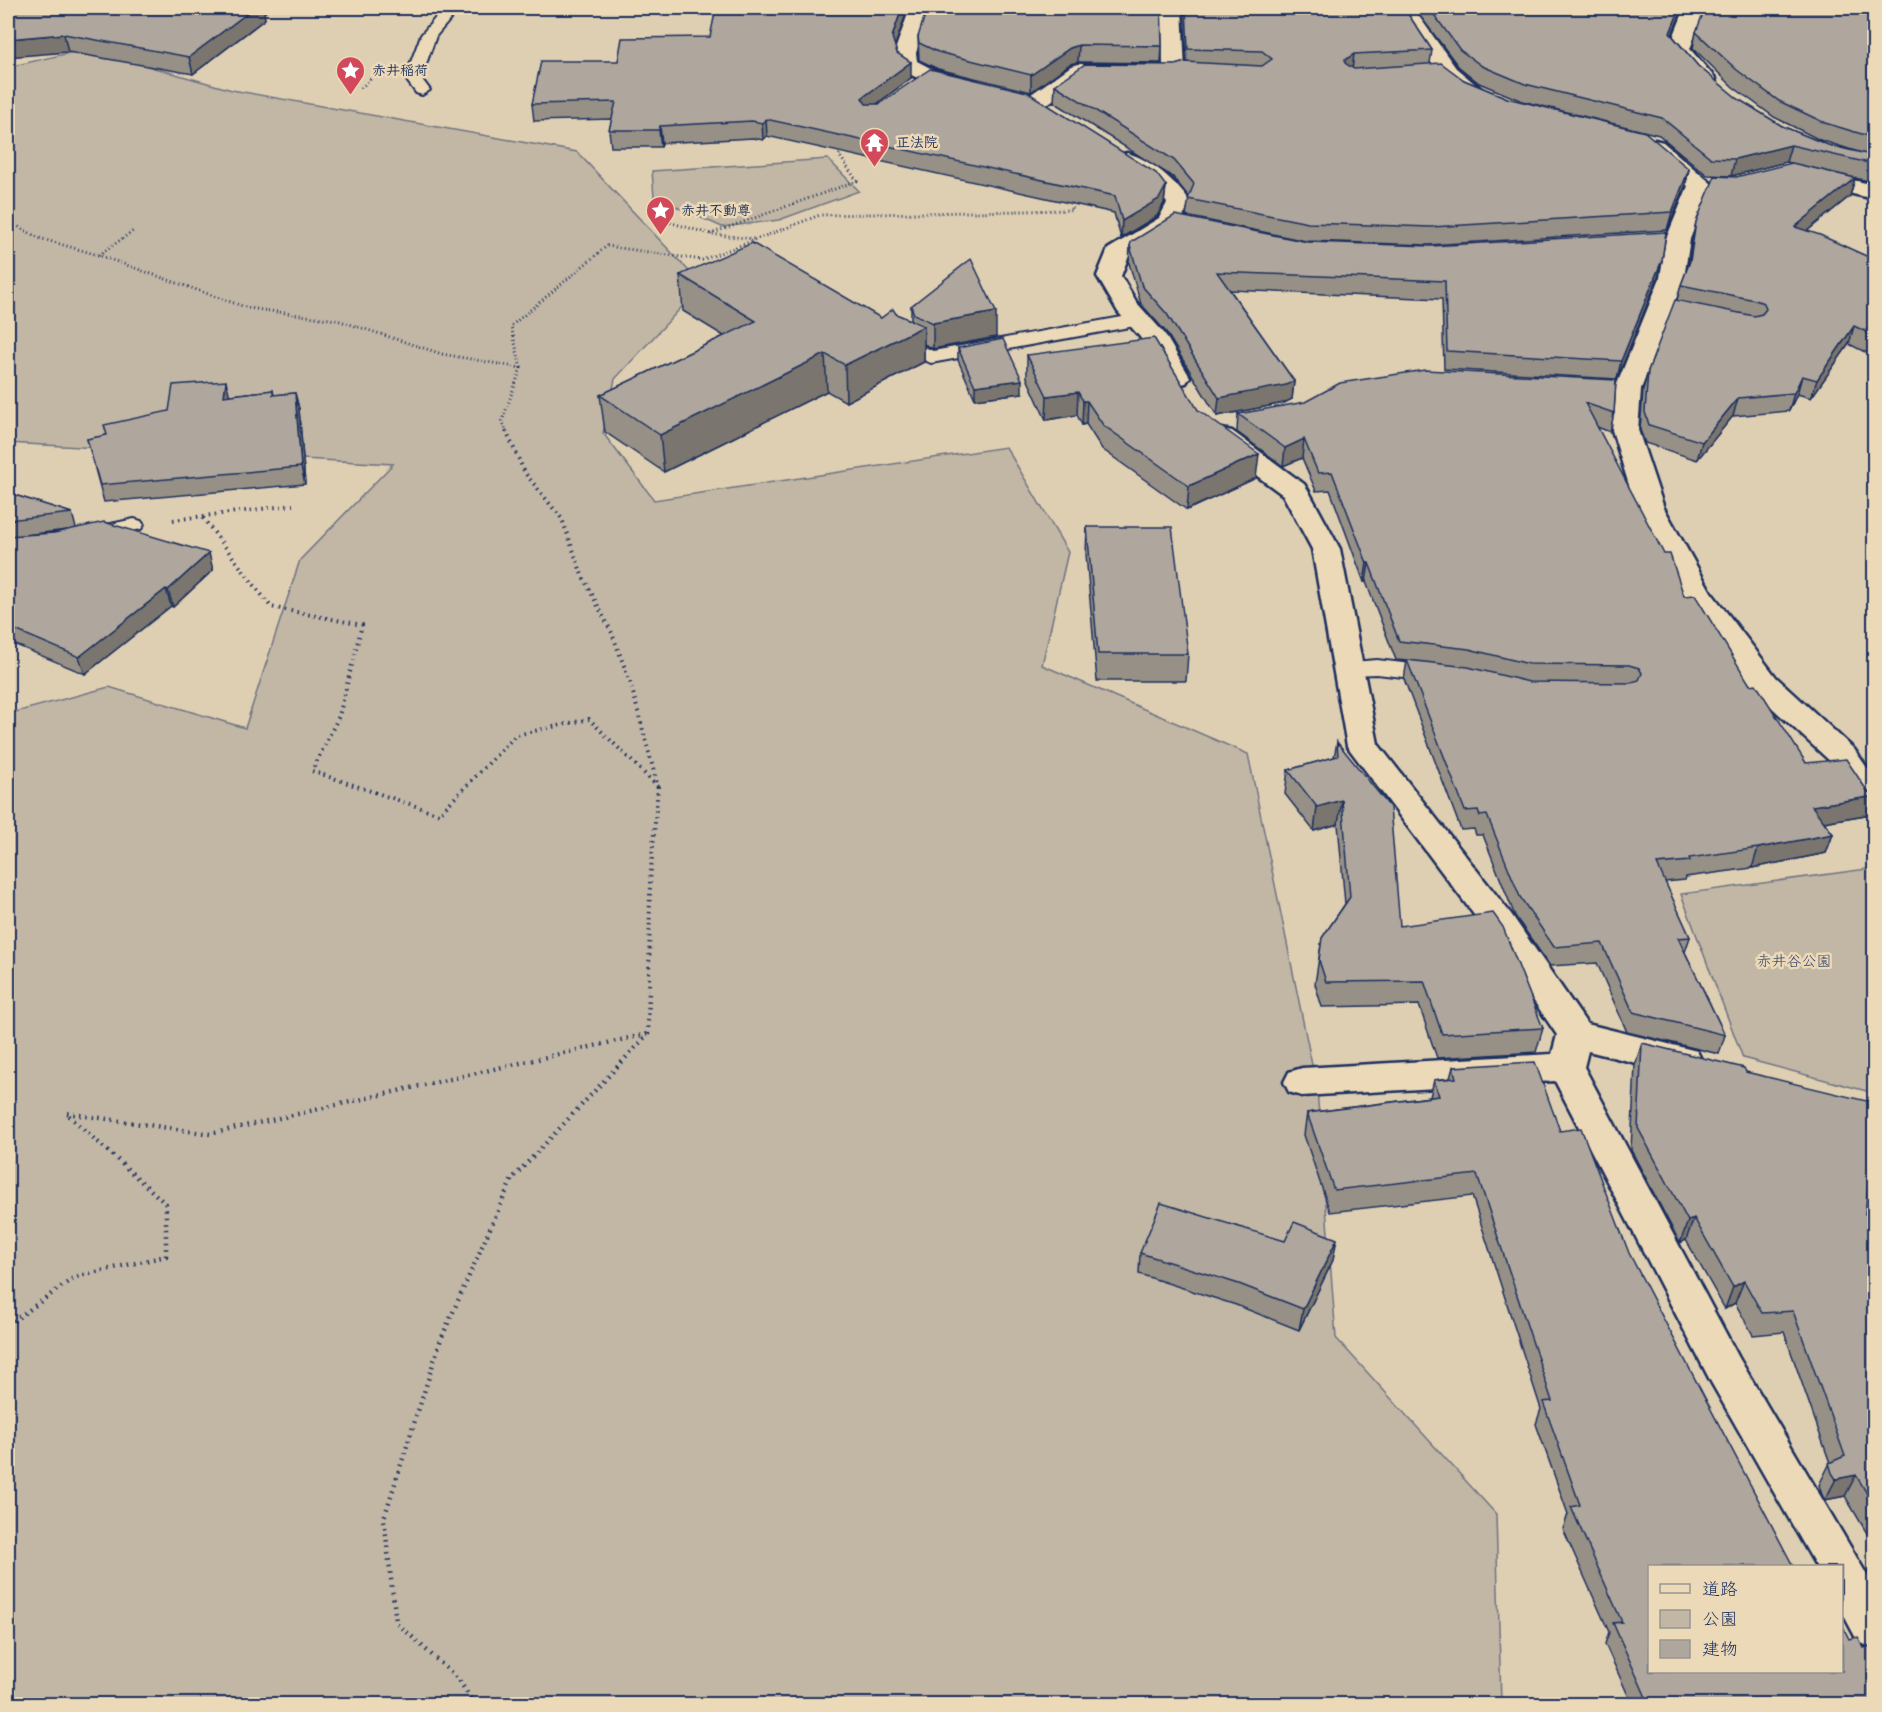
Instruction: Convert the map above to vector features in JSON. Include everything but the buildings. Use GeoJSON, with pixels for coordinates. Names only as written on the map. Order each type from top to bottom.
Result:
{"type":"FeatureCollection","features":[{"type":"Feature","properties":{"kind":"street"},"geometry":{"type":"LineString","coordinates":[[920,8],[905,53],[907,64],[920,82],[1014,96],[1062,119]]}},
{"type":"Feature","properties":{"kind":"street"},"geometry":{"type":"LineString","coordinates":[[1014,96],[1079,71],[1179,72],[1172,8]]}},
{"type":"Feature","properties":{"kind":"street"},"geometry":{"type":"LineString","coordinates":[[1403,8],[1438,74],[1492,99]]}},
{"type":"Feature","properties":{"kind":"street"},"geometry":{"type":"LineString","coordinates":[[1695,8],[1679,51],[1717,90]]}},
{"type":"Feature","properties":{"kind":"street"},"geometry":{"type":"LineString","coordinates":[[1627,136],[1650,142],[1710,185],[1666,240],[1672,278],[1671,310],[1616,389],[1624,430],[1650,508],[1698,595],[1765,684],[1843,756],[1875,802]]}},
{"type":"Feature","properties":{"kind":"street"},"geometry":{"type":"LineString","coordinates":[[1108,148],[1164,184],[1179,203],[1180,224],[1117,254],[1109,276],[1126,307],[1151,333],[1202,417],[1294,490],[1326,549],[1363,746],[1499,923],[1571,1051],[1725,1370],[1838,1565]]}},
{"type":"Feature","properties":{"kind":"street"},"geometry":{"type":"LineString","coordinates":[[1787,171],[1875,192]]}},
{"type":"Feature","properties":{"kind":"street"},"geometry":{"type":"LineString","coordinates":[[1202,417],[1240,421]]}},
{"type":"Feature","properties":{"kind":"street"},"geometry":{"type":"LineString","coordinates":[[1302,1082],[1571,1051],[1713,1068]]}},
{"type":"Feature","properties":{"kind":"street"},"geometry":{"type":"LineString","coordinates":[[1843,1573],[1875,1628]]}},
{"type":"Feature","properties":{"kind":"lane"},"geometry":{"type":"LineString","coordinates":[[422,90],[413,78],[429,35],[452,8]]}},
{"type":"Feature","properties":{"kind":"lane"},"geometry":{"type":"LineString","coordinates":[[899,329],[904,344],[931,357],[1139,320]]}},
{"type":"Feature","properties":{"kind":"lane"},"geometry":{"type":"LineString","coordinates":[[70,538],[134,525]]}},
{"type":"Feature","properties":{"kind":"lane"},"geometry":{"type":"LineString","coordinates":[[1348,668],[1377,668],[1454,676]]}},
{"type":"Feature","properties":{"kind":"path"},"geometry":{"type":"LineString","coordinates":[[710,234],[857,181],[839,155],[846,147]]}},
{"type":"Feature","properties":{"kind":"path"},"geometry":{"type":"LineString","coordinates":[[474,1704],[459,1680],[396,1622],[384,1518],[441,1339],[512,1179],[648,1034],[650,881],[658,787],[631,685],[612,633],[582,574],[562,519],[525,473],[502,422],[521,368],[511,326],[608,246],[702,260],[820,215],[1072,210],[1070,199]]}},
{"type":"Feature","properties":{"kind":"path"},"geometry":{"type":"LineString","coordinates":[[655,218],[710,234],[755,239]]}},
{"type":"Feature","properties":{"kind":"path"},"geometry":{"type":"LineString","coordinates":[[8,221],[39,238],[99,255],[248,308],[337,320],[442,354],[521,368]]}},
{"type":"Feature","properties":{"kind":"path"},"geometry":{"type":"LineString","coordinates":[[99,255],[133,231]]}},
{"type":"Feature","properties":{"kind":"path"},"geometry":{"type":"LineString","coordinates":[[134,525],[293,505]]}},
{"type":"Feature","properties":{"kind":"path"},"geometry":{"type":"LineString","coordinates":[[203,518],[271,607],[362,625],[339,716],[312,771],[439,814],[516,735],[589,719],[658,787]]}},
{"type":"Feature","properties":{"kind":"path"},"geometry":{"type":"LineString","coordinates":[[8,1325],[75,1277],[166,1256],[166,1204],[66,1113],[210,1134],[648,1034]]}},
{"type":"Feature","properties":{"kind":"green space"},"geometry":{"type":"Polygon","coordinates":[[[87,49],[232,90],[577,152],[702,285],[615,379],[603,433],[654,500],[1006,447],[1068,552],[1042,665],[1248,754],[1317,1089],[1336,1338],[1496,1514],[1501,1704],[8,1704],[8,714],[109,687],[245,728],[300,560],[393,464],[8,443],[8,67],[87,49]]]}},
{"type":"Feature","properties":{"kind":"green space"},"geometry":{"type":"Polygon","coordinates":[[[828,159],[859,191],[779,220],[722,227],[654,197],[652,171],[828,159]]]}},
{"type":"Feature","properties":{"kind":"green space","name":"赤井谷公園"},"geometry":{"type":"Polygon","coordinates":[[[1874,868],[1874,1093],[1743,1058],[1681,894],[1874,868]]]}},
{"type":"Feature","properties":{"kind":"place","name":"赤井稲荷"},"geometry":{"type":"Point","coordinates":[351,96]}},
{"type":"Feature","properties":{"kind":"place","name":"正法院"},"geometry":{"type":"Point","coordinates":[875,168]}},
{"type":"Feature","properties":{"kind":"place","name":"赤井不動尊"},"geometry":{"type":"Point","coordinates":[660,236]}}]}
